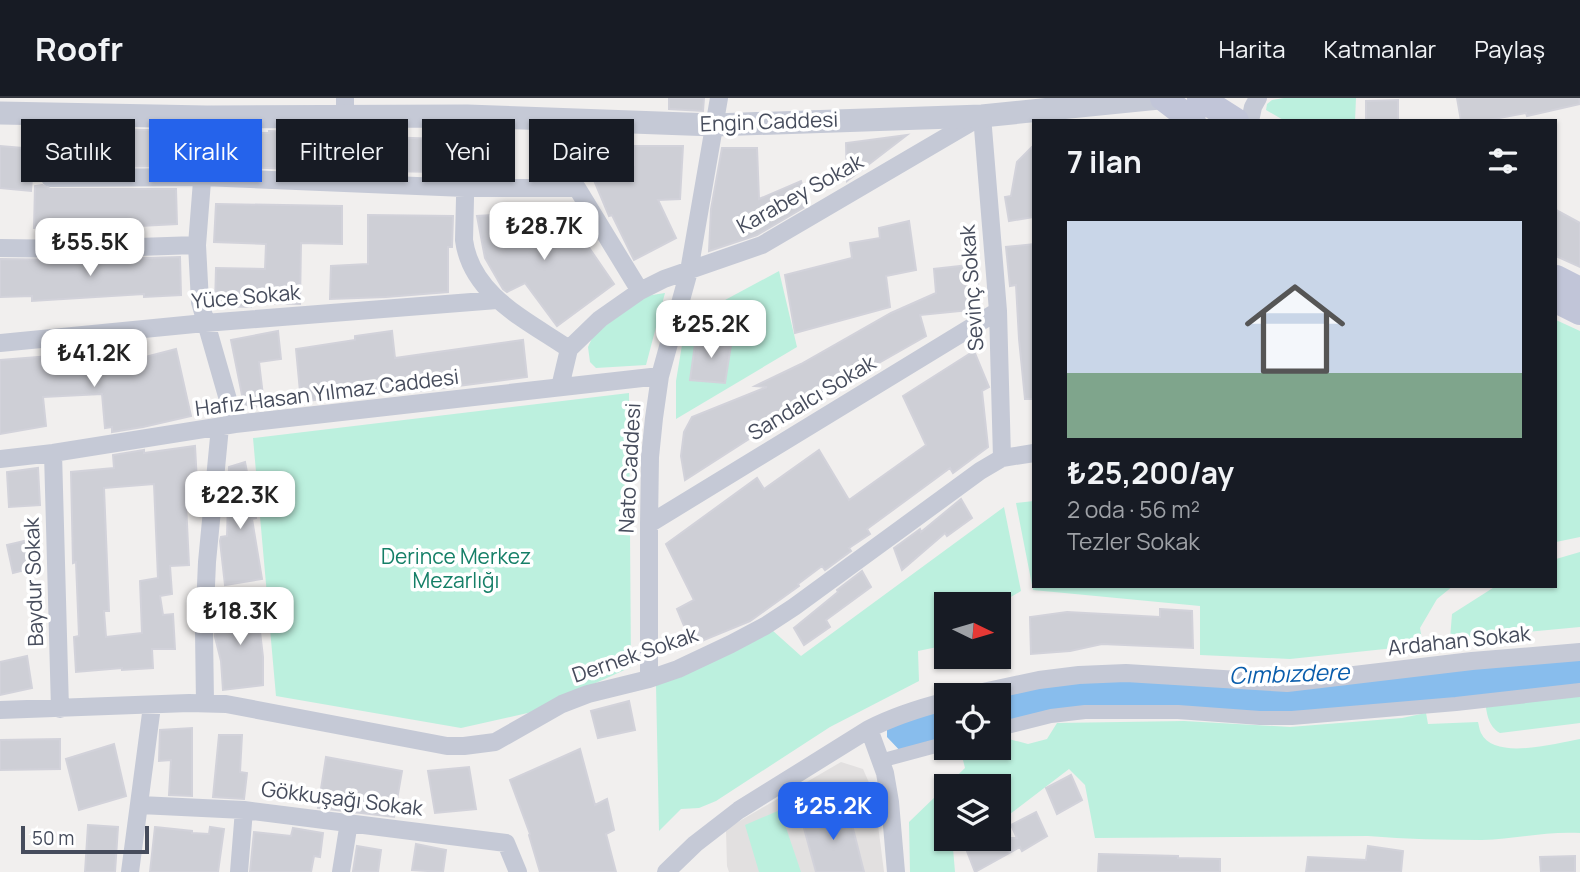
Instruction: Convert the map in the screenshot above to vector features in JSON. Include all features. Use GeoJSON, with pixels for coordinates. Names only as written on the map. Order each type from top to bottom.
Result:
{"type":"FeatureCollection","features":[{"type":"Feature","properties":{"kind":"main road"},"geometry":{"type":"LineString","coordinates":[[1161,98],[1192,111],[1228,119]]}},
{"type":"Feature","properties":{"kind":"main road"},"geometry":{"type":"LineString","coordinates":[[1557,278],[1580,290]]}},
{"type":"Feature","properties":{"kind":"main road"},"geometry":{"type":"LineString","coordinates":[[1557,300],[1580,312]]}},
{"type":"Feature","properties":{"kind":"street","name":"Nato Caddesi"},"geometry":{"type":"LineString","coordinates":[[649,679],[650,457],[654,418],[660,376],[689,271],[719,98]]}},
{"type":"Feature","properties":{"kind":"street","name":"Engin Caddesi"},"geometry":{"type":"LineString","coordinates":[[0,113],[55,114],[112,106],[156,107],[207,117],[345,107],[467,116],[714,125],[982,116],[1161,98]]}},
{"type":"Feature","properties":{"kind":"street"},"geometry":{"type":"LineString","coordinates":[[1250,119],[1258,98]]}},
{"type":"Feature","properties":{"kind":"street"},"geometry":{"type":"LineString","coordinates":[[55,114],[50,178],[149,177]]}},
{"type":"Feature","properties":{"kind":"street"},"geometry":{"type":"LineString","coordinates":[[467,116],[464,240],[466,254],[478,277],[497,300],[569,349],[560,387]]}},
{"type":"Feature","properties":{"kind":"street","name":"Karabey Sokak"},"geometry":{"type":"LineString","coordinates":[[569,349],[600,319],[640,291],[664,279],[762,245],[982,116]]}},
{"type":"Feature","properties":{"kind":"street","name":"Sevinç Sokak"},"geometry":{"type":"LineString","coordinates":[[982,116],[998,312],[1002,458]]}},
{"type":"Feature","properties":{"kind":"street"},"geometry":{"type":"LineString","coordinates":[[262,179],[465,188],[577,188],[640,291]]}},
{"type":"Feature","properties":{"kind":"street"},"geometry":{"type":"LineString","coordinates":[[203,182],[197,245],[200,302],[227,426],[207,562],[205,703]]}},
{"type":"Feature","properties":{"kind":"street"},"geometry":{"type":"LineString","coordinates":[[0,248],[79,249],[197,245]]}},
{"type":"Feature","properties":{"kind":"street","name":"Yüce Sokak"},"geometry":{"type":"LineString","coordinates":[[0,343],[205,323],[497,300]]}},
{"type":"Feature","properties":{"kind":"street","name":"Sandalcı Sokak"},"geometry":{"type":"LineString","coordinates":[[649,524],[998,312]]}},
{"type":"Feature","properties":{"kind":"street","name":"Hafız Hasan Yılmaz Caddesi"},"geometry":{"type":"LineString","coordinates":[[0,459],[227,426],[465,406],[560,387],[660,376]]}},
{"type":"Feature","properties":{"kind":"street","name":"Baydur Sokak"},"geometry":{"type":"LineString","coordinates":[[53,453],[60,709]]}},
{"type":"Feature","properties":{"kind":"street","name":"Dernek Sokak"},"geometry":{"type":"LineString","coordinates":[[0,720],[152,711],[205,703],[226,704],[430,743],[464,746],[495,742],[562,704],[588,694],[649,679],[699,659],[765,626],[980,471],[1002,458],[1032,453]]}},
{"type":"Feature","properties":{"kind":"street","name":"Ardahan Sokak"},"geometry":{"type":"LineString","coordinates":[[1011,686],[1079,675],[1126,673],[1287,683],[1472,661],[1580,652]]}},
{"type":"Feature","properties":{"kind":"street"},"geometry":{"type":"LineString","coordinates":[[1011,727],[1051,716],[1085,712],[1178,712],[1292,718],[1580,691]]}},
{"type":"Feature","properties":{"kind":"street"},"geometry":{"type":"LineString","coordinates":[[666,872],[695,844],[738,810],[887,719],[934,705]]}},
{"type":"Feature","properties":{"kind":"street","name":"Dernek Sokak"},"geometry":{"type":"LineString","coordinates":[[0,710],[211,713],[246,708]]}},
{"type":"Feature","properties":{"kind":"street"},"geometry":{"type":"LineString","coordinates":[[130,872],[152,711]]}},
{"type":"Feature","properties":{"kind":"street"},"geometry":{"type":"LineString","coordinates":[[869,729],[885,773],[896,872]]}},
{"type":"Feature","properties":{"kind":"street"},"geometry":{"type":"LineString","coordinates":[[880,761],[934,746]]}},
{"type":"Feature","properties":{"kind":"street","name":"Gökkuşağı Sokak"},"geometry":{"type":"LineString","coordinates":[[140,805],[244,810],[506,843],[517,872]]}},
{"type":"Feature","properties":{"kind":"street"},"geometry":{"type":"LineString","coordinates":[[239,872],[244,810]]}},
{"type":"Feature","properties":{"kind":"street"},"geometry":{"type":"LineString","coordinates":[[341,872],[349,822]]}},
{"type":"Feature","properties":{"kind":"shaded area"},"geometry":{"type":"Polygon","coordinates":[[[841,762],[863,769],[874,794],[884,872],[729,872],[726,829],[841,762]]]}},
{"type":"Feature","properties":{"kind":"green space"},"geometry":{"type":"Polygon","coordinates":[[[1356,98],[1355,119],[1282,119],[1266,110],[1267,104],[1272,100],[1356,98]]]}},
{"type":"Feature","properties":{"kind":"green space"},"geometry":{"type":"Polygon","coordinates":[[[779,271],[797,347],[676,419],[676,381],[686,321],[779,271]]]}},
{"type":"Feature","properties":{"kind":"green space"},"geometry":{"type":"Polygon","coordinates":[[[665,293],[646,365],[596,368],[590,362],[588,347],[594,334],[646,296],[665,293]]]}},
{"type":"Feature","properties":{"kind":"green space"},"geometry":{"type":"Polygon","coordinates":[[[1557,320],[1580,331],[1580,537],[1557,542],[1557,320]]]}},
{"type":"Feature","properties":{"kind":"green space","name":"Derince Merkez Mezarlığı"},"geometry":{"type":"Polygon","coordinates":[[[629,393],[631,667],[532,712],[461,728],[276,696],[253,438],[629,393]]]}},
{"type":"Feature","properties":{"kind":"green space"},"geometry":{"type":"Polygon","coordinates":[[[1032,501],[1032,585],[1016,503],[1032,501]]]}},
{"type":"Feature","properties":{"kind":"green space"},"geometry":{"type":"Polygon","coordinates":[[[1004,507],[1021,591],[1012,596],[1012,592],[934,592],[934,648],[918,651],[919,681],[830,727],[716,801],[699,808],[681,809],[659,831],[656,685],[772,630],[801,656],[1004,507]]]}},
{"type":"Feature","properties":{"kind":"green space"},"geometry":{"type":"Polygon","coordinates":[[[1580,552],[1580,627],[1450,639],[1452,614],[1493,588],[1557,588],[1557,559],[1580,552]]]}},
{"type":"Feature","properties":{"kind":"green space"},"geometry":{"type":"Polygon","coordinates":[[[1451,588],[1437,599],[1420,628],[1423,645],[1290,659],[1200,655],[1200,606],[1033,590],[1451,588]]]}},
{"type":"Feature","properties":{"kind":"green space"},"geometry":{"type":"Polygon","coordinates":[[[1580,690],[1580,723],[1500,733],[1493,727],[1487,715],[1485,701],[1580,690]]]}},
{"type":"Feature","properties":{"kind":"green space"},"geometry":{"type":"Polygon","coordinates":[[[1426,713],[1428,724],[1478,722],[1481,733],[1488,741],[1512,748],[1580,739],[1580,833],[1482,840],[1368,836],[1095,838],[1085,785],[1069,769],[1011,813],[1011,774],[959,774],[965,768],[963,760],[1011,760],[1011,740],[1028,744],[1047,739],[1057,723],[1184,721],[1290,727],[1402,718],[1426,713]]]}},
{"type":"Feature","properties":{"kind":"green space"},"geometry":{"type":"Polygon","coordinates":[[[934,798],[934,851],[953,851],[955,872],[910,872],[909,822],[934,798]]]}},
{"type":"Feature","properties":{"kind":"green space"},"geometry":{"type":"Polygon","coordinates":[[[780,810],[801,872],[759,872],[745,825],[780,810]]]}},
{"type":"Feature","properties":{"kind":"water"},"geometry":{"type":"Polygon","coordinates":[[[1580,652],[1580,691],[1292,718],[1085,712],[1011,727],[1011,690],[1039,680],[1217,680],[1580,652]]]}},
{"type":"Feature","properties":{"kind":"water"},"geometry":{"type":"Polygon","coordinates":[[[934,705],[934,747],[904,755],[887,737],[887,719],[934,705]]]}},
{"type":"Feature","properties":{"kind":"building"},"geometry":{"type":"Polygon","coordinates":[[[669,98],[704,98],[703,111],[669,109],[669,98]]]}},
{"type":"Feature","properties":{"kind":"building"},"geometry":{"type":"Polygon","coordinates":[[[1457,98],[1579,98],[1580,104],[1527,116],[1526,113],[1494,119],[1461,119],[1457,98]]]}},
{"type":"Feature","properties":{"kind":"building"},"geometry":{"type":"Polygon","coordinates":[[[1398,100],[1398,119],[1366,119],[1366,101],[1398,100]]]}},
{"type":"Feature","properties":{"kind":"building"},"geometry":{"type":"Polygon","coordinates":[[[135,130],[149,130],[149,166],[135,166],[135,130]]]}},
{"type":"Feature","properties":{"kind":"building"},"geometry":{"type":"Polygon","coordinates":[[[276,131],[276,168],[262,168],[262,133],[276,131]]]}},
{"type":"Feature","properties":{"kind":"building"},"geometry":{"type":"Polygon","coordinates":[[[907,135],[847,181],[846,143],[907,135]]]}},
{"type":"Feature","properties":{"kind":"building"},"geometry":{"type":"Polygon","coordinates":[[[408,138],[422,138],[422,172],[408,171],[408,138]]]}},
{"type":"Feature","properties":{"kind":"building"},"geometry":{"type":"Polygon","coordinates":[[[0,146],[21,148],[21,182],[32,182],[31,191],[0,188],[0,146]]]}},
{"type":"Feature","properties":{"kind":"building"},"geometry":{"type":"Polygon","coordinates":[[[634,146],[683,146],[680,199],[658,200],[676,238],[634,260],[612,215],[609,216],[595,182],[634,182],[634,146]]]}},
{"type":"Feature","properties":{"kind":"building"},"geometry":{"type":"Polygon","coordinates":[[[1032,147],[1032,217],[1009,221],[1005,197],[1011,196],[1017,162],[1032,147]]]}},
{"type":"Feature","properties":{"kind":"building"},"geometry":{"type":"Polygon","coordinates":[[[722,148],[757,148],[759,199],[801,181],[808,205],[757,235],[709,251],[711,209],[722,148]]]}},
{"type":"Feature","properties":{"kind":"building"},"geometry":{"type":"Polygon","coordinates":[[[42,185],[50,189],[176,189],[177,224],[34,228],[35,186],[42,185]]]}},
{"type":"Feature","properties":{"kind":"building"},"geometry":{"type":"Polygon","coordinates":[[[216,204],[342,206],[342,244],[301,243],[300,304],[251,303],[251,307],[215,306],[216,268],[265,269],[266,244],[214,242],[216,204]]]}},
{"type":"Feature","properties":{"kind":"building"},"geometry":{"type":"Polygon","coordinates":[[[1557,211],[1580,223],[1580,267],[1557,256],[1557,211]]]}},
{"type":"Feature","properties":{"kind":"building"},"geometry":{"type":"Polygon","coordinates":[[[512,214],[515,226],[543,218],[570,220],[614,284],[557,326],[525,283],[507,292],[485,258],[477,216],[512,214]]]}},
{"type":"Feature","properties":{"kind":"building"},"geometry":{"type":"Polygon","coordinates":[[[368,215],[453,216],[452,247],[448,247],[448,292],[330,299],[331,266],[368,264],[368,215]]]}},
{"type":"Feature","properties":{"kind":"building"},"geometry":{"type":"Polygon","coordinates":[[[909,221],[916,270],[886,276],[890,307],[795,333],[785,275],[852,258],[850,243],[880,238],[879,228],[909,221]]]}},
{"type":"Feature","properties":{"kind":"building"},"geometry":{"type":"Polygon","coordinates":[[[1032,244],[1032,399],[1025,399],[1016,285],[1010,286],[1006,247],[1032,244]]]}},
{"type":"Feature","properties":{"kind":"building"},"geometry":{"type":"Polygon","coordinates":[[[180,257],[181,295],[144,297],[144,294],[32,301],[32,296],[0,297],[0,259],[180,257]]]}},
{"type":"Feature","properties":{"kind":"building"},"geometry":{"type":"Polygon","coordinates":[[[977,264],[979,309],[920,315],[926,336],[777,421],[685,480],[681,456],[684,432],[692,417],[767,387],[755,386],[801,364],[891,313],[936,293],[934,269],[977,264]]]}},
{"type":"Feature","properties":{"kind":"building"},"geometry":{"type":"Polygon","coordinates":[[[278,331],[281,359],[259,362],[264,404],[245,410],[231,340],[278,331]]]}},
{"type":"Feature","properties":{"kind":"building"},"geometry":{"type":"Polygon","coordinates":[[[392,331],[395,358],[523,340],[527,377],[411,392],[411,386],[360,397],[360,393],[301,402],[296,349],[392,331]]]}},
{"type":"Feature","properties":{"kind":"building"},"geometry":{"type":"Polygon","coordinates":[[[696,337],[732,339],[725,383],[690,380],[696,337]]]}},
{"type":"Feature","properties":{"kind":"building"},"geometry":{"type":"Polygon","coordinates":[[[176,349],[191,416],[112,432],[112,427],[105,428],[102,394],[43,397],[46,426],[0,434],[0,360],[88,353],[89,362],[126,357],[126,362],[176,349]]]}},
{"type":"Feature","properties":{"kind":"building"},"geometry":{"type":"Polygon","coordinates":[[[974,351],[989,387],[982,391],[988,447],[953,473],[950,468],[867,529],[870,534],[849,548],[851,551],[825,570],[822,566],[750,621],[692,645],[677,609],[694,600],[666,544],[757,478],[764,489],[819,450],[849,500],[926,445],[903,396],[974,351]]]}},
{"type":"Feature","properties":{"kind":"building"},"geometry":{"type":"Polygon","coordinates":[[[195,446],[197,482],[185,483],[189,565],[170,566],[172,594],[160,596],[163,615],[173,614],[175,649],[152,649],[153,668],[76,672],[74,637],[79,636],[76,562],[73,563],[71,472],[114,468],[113,455],[144,450],[144,453],[195,446]],[[154,484],[104,488],[109,611],[104,611],[106,637],[142,633],[140,581],[158,578],[154,484]]]}},
{"type":"Feature","properties":{"kind":"building"},"geometry":{"type":"Polygon","coordinates":[[[245,462],[256,518],[252,519],[262,579],[225,585],[220,541],[221,537],[227,536],[229,467],[245,462]]]}},
{"type":"Feature","properties":{"kind":"building"},"geometry":{"type":"Polygon","coordinates":[[[38,468],[40,505],[9,507],[7,472],[38,468]]]}},
{"type":"Feature","properties":{"kind":"building"},"geometry":{"type":"Polygon","coordinates":[[[961,499],[972,518],[947,536],[945,533],[902,570],[894,548],[920,529],[921,532],[961,499]]]}},
{"type":"Feature","properties":{"kind":"building"},"geometry":{"type":"Polygon","coordinates":[[[33,539],[40,566],[13,573],[7,545],[33,539]]]}},
{"type":"Feature","properties":{"kind":"building"},"geometry":{"type":"Polygon","coordinates":[[[862,571],[871,587],[826,620],[830,627],[804,645],[794,628],[862,571]]]}},
{"type":"Feature","properties":{"kind":"building"},"geometry":{"type":"Polygon","coordinates":[[[257,606],[263,657],[263,685],[223,690],[221,661],[215,637],[216,610],[257,606]]]}},
{"type":"Feature","properties":{"kind":"building"},"geometry":{"type":"Polygon","coordinates":[[[1160,609],[1192,611],[1193,648],[1102,644],[1070,651],[1031,654],[1030,617],[1067,612],[1160,617],[1160,609]]]}},
{"type":"Feature","properties":{"kind":"building"},"geometry":{"type":"Polygon","coordinates":[[[27,656],[32,688],[0,695],[0,662],[27,656]]]}},
{"type":"Feature","properties":{"kind":"building"},"geometry":{"type":"Polygon","coordinates":[[[629,701],[635,730],[598,738],[591,711],[629,701]]]}},
{"type":"Feature","properties":{"kind":"building"},"geometry":{"type":"Polygon","coordinates":[[[192,728],[192,796],[169,795],[171,760],[159,761],[160,730],[192,728]]]}},
{"type":"Feature","properties":{"kind":"building"},"geometry":{"type":"Polygon","coordinates":[[[219,735],[242,735],[240,772],[247,773],[244,799],[213,797],[219,735]]]}},
{"type":"Feature","properties":{"kind":"building"},"geometry":{"type":"Polygon","coordinates":[[[60,739],[60,769],[0,770],[0,740],[60,739]]]}},
{"type":"Feature","properties":{"kind":"building"},"geometry":{"type":"Polygon","coordinates":[[[114,744],[126,796],[79,810],[66,759],[114,744]]]}},
{"type":"Feature","properties":{"kind":"building"},"geometry":{"type":"Polygon","coordinates":[[[580,749],[595,805],[607,799],[614,830],[606,834],[616,872],[540,872],[530,834],[510,780],[580,749]]]}},
{"type":"Feature","properties":{"kind":"building"},"geometry":{"type":"Polygon","coordinates":[[[326,757],[402,771],[394,817],[318,808],[326,757]]]}},
{"type":"Feature","properties":{"kind":"building"},"geometry":{"type":"Polygon","coordinates":[[[469,767],[476,809],[435,813],[428,771],[469,767]]]}},
{"type":"Feature","properties":{"kind":"building"},"geometry":{"type":"Polygon","coordinates":[[[1071,775],[1082,800],[1057,814],[1046,788],[1071,775]]]}},
{"type":"Feature","properties":{"kind":"building"},"geometry":{"type":"Polygon","coordinates":[[[847,805],[864,872],[816,872],[802,821],[847,805]]]}},
{"type":"Feature","properties":{"kind":"building"},"geometry":{"type":"Polygon","coordinates":[[[1036,812],[1047,836],[1022,851],[1020,847],[975,872],[967,851],[1011,851],[1011,838],[1017,838],[1011,825],[1036,812]]]}},
{"type":"Feature","properties":{"kind":"building"},"geometry":{"type":"Polygon","coordinates":[[[88,825],[118,827],[115,872],[85,872],[88,825]]]}},
{"type":"Feature","properties":{"kind":"building"},"geometry":{"type":"Polygon","coordinates":[[[155,827],[209,834],[210,827],[224,829],[218,872],[150,872],[155,827]]]}},
{"type":"Feature","properties":{"kind":"building"},"geometry":{"type":"Polygon","coordinates":[[[293,828],[323,833],[320,857],[314,856],[311,872],[250,872],[254,832],[291,836],[293,828]]]}},
{"type":"Feature","properties":{"kind":"building"},"geometry":{"type":"Polygon","coordinates":[[[416,844],[446,850],[443,872],[412,870],[416,844]]]}},
{"type":"Feature","properties":{"kind":"building"},"geometry":{"type":"Polygon","coordinates":[[[357,846],[381,850],[378,872],[353,871],[357,846]]]}},
{"type":"Feature","properties":{"kind":"building"},"geometry":{"type":"Polygon","coordinates":[[[1368,846],[1403,851],[1401,872],[1306,872],[1308,857],[1366,860],[1368,846]]]}},
{"type":"Feature","properties":{"kind":"building"},"geometry":{"type":"Polygon","coordinates":[[[1099,854],[1220,859],[1220,872],[1098,872],[1099,854]]]}},
{"type":"Feature","properties":{"kind":"building"},"geometry":{"type":"Polygon","coordinates":[[[1575,856],[1575,872],[1541,872],[1540,857],[1575,856]]]}},
{"type":"Feature","properties":{"kind":"water label","name":"Cımbızdere"},"geometry":{"type":"Point","coordinates":[1289,674]}}]}
